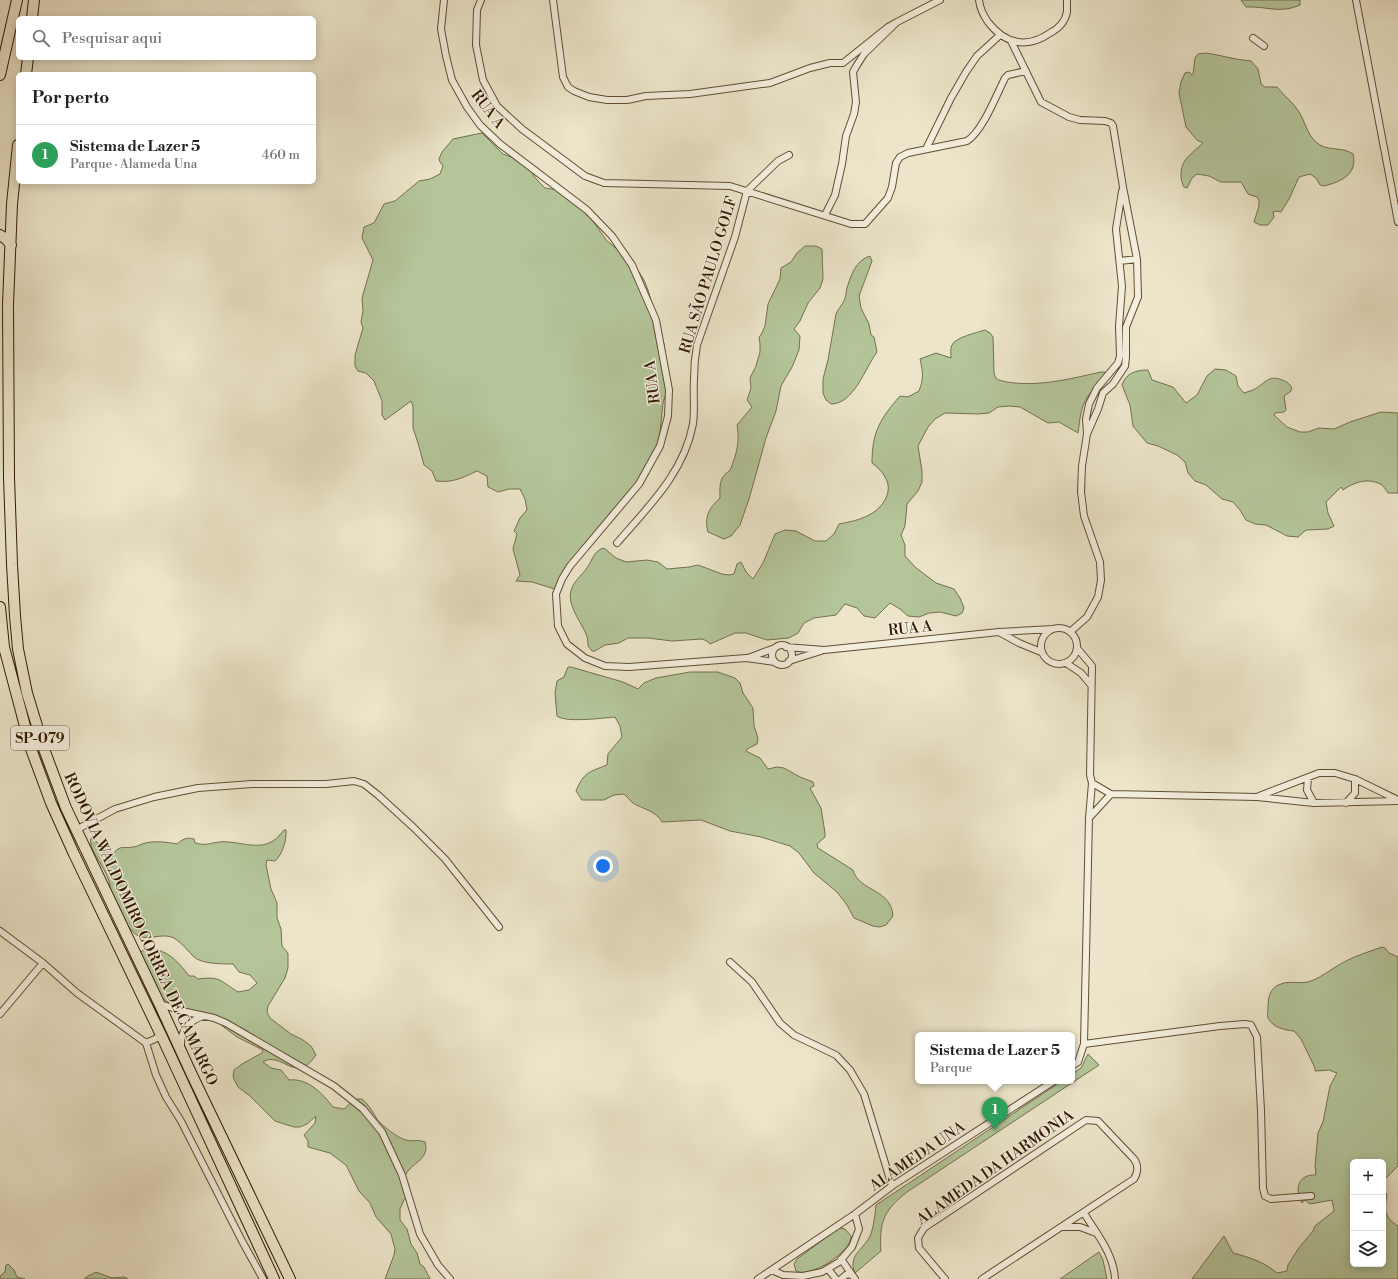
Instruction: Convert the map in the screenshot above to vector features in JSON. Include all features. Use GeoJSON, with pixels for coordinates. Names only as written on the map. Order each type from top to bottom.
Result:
{"type":"FeatureCollection","features":[{"type":"Feature","properties":{"kind":"main road"},"geometry":{"type":"LineString","coordinates":[[0,75],[17,0]]}},
{"type":"Feature","properties":{"kind":"main road"},"geometry":{"type":"LineString","coordinates":[[32,16],[34,0]]}},
{"type":"Feature","properties":{"kind":"main road"},"geometry":{"type":"LineString","coordinates":[[26,72],[28,60]]}},
{"type":"Feature","properties":{"kind":"main road","name":"RODOVIA WALDOMIRO CORREA DE CAMARGO"},"geometry":{"type":"LineString","coordinates":[[16,165],[12,204],[8,306],[9,477],[12,564],[18,649],[27,693],[44,749],[66,808],[290,1279]]}},
{"type":"Feature","properties":{"kind":"main road"},"geometry":{"type":"LineString","coordinates":[[0,234],[11,244]]}},
{"type":"Feature","properties":{"kind":"main road"},"geometry":{"type":"LineString","coordinates":[[0,485],[6,482],[9,477]]}},
{"type":"Feature","properties":{"kind":"main road","name":"RODOVIA WALDOMIRO CORREA DE CAMARGO"},"geometry":{"type":"LineString","coordinates":[[0,606],[4,647],[9,668],[31,748],[48,796],[274,1279]]}},
{"type":"Feature","properties":{"kind":"street","name":"RUA A"},"geometry":{"type":"LineString","coordinates":[[444,0],[441,29],[452,80],[467,107],[480,126],[500,144],[586,210],[612,236],[632,265],[656,320],[669,390],[668,416],[660,446],[639,484],[570,566],[562,579],[556,594],[558,626],[567,644],[585,658],[605,666],[629,667],[746,658],[775,662],[777,664],[784,665],[789,661],[824,650]]}},
{"type":"Feature","properties":{"kind":"street"},"geometry":{"type":"LineString","coordinates":[[481,0],[477,10],[476,46],[483,80],[497,106],[522,129],[585,176],[604,183],[730,186],[851,224],[865,224],[888,198],[892,187],[896,164],[900,157],[908,153],[967,141],[973,137],[1005,78],[1008,75],[1026,71]]}},
{"type":"Feature","properties":{"kind":"street"},"geometry":{"type":"LineString","coordinates":[[553,0],[563,77],[568,87],[589,97],[607,100],[627,100],[646,96],[690,94],[770,83],[810,68],[830,63],[843,63],[888,27],[940,0]]}},
{"type":"Feature","properties":{"kind":"street"},"geometry":{"type":"LineString","coordinates":[[979,0],[981,11],[985,18],[1000,35],[1012,41],[1021,42],[1032,42],[1043,38],[1054,31],[1062,23],[1067,12],[1066,0]]}},
{"type":"Feature","properties":{"kind":"street"},"geometry":{"type":"LineString","coordinates":[[1356,0],[1398,222]]}},
{"type":"Feature","properties":{"kind":"street"},"geometry":{"type":"LineString","coordinates":[[825,215],[835,194],[842,164],[846,136],[854,114],[856,102],[853,72],[864,54],[897,22]]}},
{"type":"Feature","properties":{"kind":"street"},"geometry":{"type":"LineString","coordinates":[[924,150],[966,72],[977,56],[1000,35]]}},
{"type":"Feature","properties":{"kind":"street"},"geometry":{"type":"LineString","coordinates":[[1253,38],[1264,46]]}},
{"type":"Feature","properties":{"kind":"street"},"geometry":{"type":"LineString","coordinates":[[1012,41],[1041,102],[1069,117],[1080,120],[1105,121],[1111,123],[1113,126],[1137,259],[1138,297],[1126,327],[1125,366],[1112,384],[1103,393],[1087,434]]}},
{"type":"Feature","properties":{"kind":"street"},"geometry":{"type":"LineString","coordinates":[[843,63],[853,72]]}},
{"type":"Feature","properties":{"kind":"street","name":"RUA SÃO PAULO GOLF"},"geometry":{"type":"LineString","coordinates":[[617,543],[670,481],[687,447],[693,424],[694,360],[697,345],[735,237],[747,191],[778,161],[790,155]]}},
{"type":"Feature","properties":{"kind":"street"},"geometry":{"type":"LineString","coordinates":[[1070,632],[1087,617],[1098,597],[1101,580],[1100,562],[1084,516],[1081,492],[1082,466],[1087,434],[1086,419],[1089,404],[1097,388],[1118,363],[1120,356],[1119,326],[1122,286],[1116,230],[1123,187]]}},
{"type":"Feature","properties":{"kind":"street"},"geometry":{"type":"LineString","coordinates":[[1393,193],[1398,198]]}},
{"type":"Feature","properties":{"kind":"street"},"geometry":{"type":"LineString","coordinates":[[1120,261],[1137,259]]}},
{"type":"Feature","properties":{"kind":"street"},"geometry":{"type":"LineString","coordinates":[[999,632],[1019,643],[1041,652],[1048,661],[1054,664],[1066,663],[1075,654],[1077,648],[1074,636],[1070,632],[1059,628],[1053,629],[1044,636],[1041,641],[1041,652]]}},
{"type":"Feature","properties":{"kind":"street","name":"RUA A"},"geometry":{"type":"LineString","coordinates":[[746,658],[776,647],[783,646],[824,650],[999,632],[1053,629]]}},
{"type":"Feature","properties":{"kind":"street"},"geometry":{"type":"LineString","coordinates":[[775,662],[772,656],[776,647]]}},
{"type":"Feature","properties":{"kind":"street"},"geometry":{"type":"LineString","coordinates":[[786,647],[789,648],[791,655],[789,661]]}},
{"type":"Feature","properties":{"kind":"street"},"geometry":{"type":"LineString","coordinates":[[1075,1064],[1078,1062],[1084,1044],[1089,818],[1092,783],[1090,775],[1092,666],[1077,648]]}},
{"type":"Feature","properties":{"kind":"street"},"geometry":{"type":"LineString","coordinates":[[1066,663],[1081,673],[1091,685]]}},
{"type":"Feature","properties":{"kind":"street"},"geometry":{"type":"LineString","coordinates":[[1257,797],[1319,773],[1335,773],[1355,779],[1398,801]]}},
{"type":"Feature","properties":{"kind":"street"},"geometry":{"type":"LineString","coordinates":[[1308,778],[1307,790],[1314,803]]}},
{"type":"Feature","properties":{"kind":"street"},"geometry":{"type":"LineString","coordinates":[[1346,803],[1355,793],[1355,779]]}},
{"type":"Feature","properties":{"kind":"street"},"geometry":{"type":"LineString","coordinates":[[76,830],[115,809],[154,797],[198,788],[252,784],[326,784],[354,781],[364,784],[374,791],[445,859],[499,927]]}},
{"type":"Feature","properties":{"kind":"street"},"geometry":{"type":"LineString","coordinates":[[1092,783],[1111,794],[1257,797],[1314,803],[1398,801]]}},
{"type":"Feature","properties":{"kind":"street"},"geometry":{"type":"LineString","coordinates":[[1089,818],[1111,794]]}},
{"type":"Feature","properties":{"kind":"street"},"geometry":{"type":"LineString","coordinates":[[0,931],[44,963],[77,993],[146,1043],[156,1075],[166,1097],[181,1121],[263,1279]]}},
{"type":"Feature","properties":{"kind":"street"},"geometry":{"type":"LineString","coordinates":[[730,962],[752,982],[780,1023],[794,1035],[836,1055],[850,1070],[864,1094],[892,1186]]}},
{"type":"Feature","properties":{"kind":"street"},"geometry":{"type":"LineString","coordinates":[[0,1014],[44,963]]}},
{"type":"Feature","properties":{"kind":"street"},"geometry":{"type":"LineString","coordinates":[[159,1004],[182,1011],[205,1015],[226,1023],[334,1086],[363,1109],[382,1132],[402,1175],[420,1234],[438,1265],[450,1279]]}},
{"type":"Feature","properties":{"kind":"street"},"geometry":{"type":"LineString","coordinates":[[183,1055],[181,1037],[184,1029],[190,1022],[205,1015]]}},
{"type":"Feature","properties":{"kind":"street"},"geometry":{"type":"LineString","coordinates":[[1084,1044],[1220,1026],[1251,1025],[1257,1037],[1263,1188],[1265,1196],[1271,1199],[1311,1196]]}},
{"type":"Feature","properties":{"kind":"street"},"geometry":{"type":"LineString","coordinates":[[146,1043],[161,1035]]}},
{"type":"Feature","properties":{"kind":"street","name":"ALAMEDA UNA"},"geometry":{"type":"LineString","coordinates":[[758,1279],[855,1214],[892,1186],[1049,1084]]}},
{"type":"Feature","properties":{"kind":"street","name":"ALAMEDA DA HARMONIA"},"geometry":{"type":"LineString","coordinates":[[945,1279],[919,1248],[918,1238],[924,1228],[1086,1120],[1098,1121],[1134,1159],[1138,1167],[1138,1171],[1134,1179],[1084,1213]]}},
{"type":"Feature","properties":{"kind":"street"},"geometry":{"type":"LineString","coordinates":[[982,1279],[1084,1213],[1108,1252],[1115,1273],[1115,1279]]}},
{"type":"Feature","properties":{"kind":"street"},"geometry":{"type":"LineString","coordinates":[[772,1270],[783,1275],[803,1276],[822,1272],[828,1269],[841,1259],[852,1247],[859,1229],[855,1214]]}},
{"type":"Feature","properties":{"kind":"street"},"geometry":{"type":"LineString","coordinates":[[1062,1227],[1080,1227],[1096,1233]]}},
{"type":"Feature","properties":{"kind":"street"},"geometry":{"type":"LineString","coordinates":[[841,1259],[854,1277]]}},
{"type":"Feature","properties":{"kind":"street"},"geometry":{"type":"LineString","coordinates":[[828,1269],[836,1279]]}},
{"type":"Feature","properties":{"kind":"street"},"geometry":{"type":"LineString","coordinates":[[841,1279],[847,1274],[854,1277]]}},
{"type":"Feature","properties":{"kind":"green space"},"geometry":{"type":"Polygon","coordinates":[[[1241,0],[1300,0],[1300,5],[1286,9],[1246,7],[1241,0]]]}},
{"type":"Feature","properties":{"kind":"green space"},"geometry":{"type":"Polygon","coordinates":[[[1206,53],[1251,61],[1258,69],[1261,84],[1265,87],[1277,87],[1297,108],[1310,135],[1316,142],[1324,147],[1344,150],[1353,154],[1354,161],[1351,172],[1342,179],[1324,186],[1320,185],[1316,178],[1310,174],[1299,177],[1281,212],[1273,212],[1274,217],[1268,225],[1260,225],[1254,222],[1259,206],[1259,200],[1257,197],[1248,194],[1241,182],[1221,182],[1209,176],[1197,174],[1192,178],[1187,188],[1184,187],[1181,178],[1183,165],[1186,159],[1203,143],[1197,140],[1186,127],[1179,93],[1181,82],[1185,73],[1189,72],[1192,75],[1193,74],[1195,58],[1198,54],[1206,53]]]}},
{"type":"Feature","properties":{"kind":"green space"},"geometry":{"type":"Polygon","coordinates":[[[482,133],[503,154],[511,157],[515,156],[530,170],[545,188],[558,190],[587,213],[607,241],[632,261],[644,280],[648,290],[664,344],[666,393],[663,403],[660,433],[656,451],[640,479],[602,533],[579,553],[558,590],[532,582],[516,581],[520,575],[513,549],[517,534],[514,531],[520,518],[527,510],[525,499],[520,489],[509,489],[498,492],[488,487],[487,476],[477,471],[452,481],[436,481],[432,471],[424,465],[413,428],[413,406],[411,401],[385,420],[382,415],[382,401],[374,381],[366,373],[358,371],[355,366],[355,355],[363,328],[361,322],[363,311],[362,298],[373,260],[362,238],[364,227],[374,223],[384,204],[395,201],[419,181],[430,179],[440,174],[443,166],[439,159],[442,152],[453,139],[482,133]]]}},
{"type":"Feature","properties":{"kind":"green space"},"geometry":{"type":"Polygon","coordinates":[[[805,246],[816,246],[822,249],[823,279],[820,288],[808,303],[800,321],[794,329],[800,336],[799,350],[792,367],[781,386],[776,411],[766,438],[740,525],[731,536],[724,539],[708,532],[708,513],[720,498],[722,479],[730,469],[735,457],[738,441],[737,425],[752,407],[747,400],[751,388],[750,378],[756,366],[760,352],[759,337],[765,326],[768,304],[780,279],[781,268],[791,262],[797,253],[805,246]]]}},
{"type":"Feature","properties":{"kind":"green space"},"geometry":{"type":"Polygon","coordinates":[[[870,256],[872,261],[859,296],[861,308],[869,324],[871,335],[874,337],[877,352],[852,392],[839,402],[831,404],[826,400],[823,393],[823,379],[836,314],[845,299],[852,273],[861,261],[870,256]]]}},
{"type":"Feature","properties":{"kind":"green space"},"geometry":{"type":"Polygon","coordinates":[[[985,330],[993,337],[994,373],[997,379],[1007,382],[1031,384],[1054,382],[1101,372],[1105,372],[1108,375],[1085,400],[1078,433],[1059,422],[1048,423],[1020,407],[1009,406],[998,407],[989,413],[945,413],[935,419],[928,427],[918,446],[922,471],[922,482],[918,491],[907,504],[905,526],[901,535],[905,545],[905,556],[915,567],[936,583],[954,589],[964,608],[962,613],[956,616],[940,612],[929,613],[919,617],[908,616],[890,603],[875,618],[864,616],[857,608],[845,604],[836,615],[814,618],[804,623],[798,633],[789,638],[767,640],[746,633],[735,633],[710,644],[702,639],[672,641],[648,638],[628,638],[619,643],[605,645],[595,651],[592,651],[588,646],[587,636],[575,613],[570,596],[574,585],[598,551],[604,548],[616,558],[626,562],[647,560],[658,562],[667,569],[698,565],[729,575],[734,574],[737,564],[741,562],[746,572],[753,579],[763,563],[775,534],[785,530],[796,531],[815,541],[826,541],[834,534],[839,524],[858,520],[869,515],[879,508],[886,499],[888,493],[887,482],[882,473],[872,463],[872,452],[876,434],[882,419],[900,396],[908,397],[919,391],[922,382],[922,368],[920,359],[936,353],[951,358],[951,348],[954,342],[985,330]]]}},
{"type":"Feature","properties":{"kind":"green space"},"geometry":{"type":"Polygon","coordinates":[[[1215,369],[1226,370],[1236,376],[1238,386],[1244,393],[1257,388],[1267,380],[1273,378],[1277,378],[1288,383],[1292,389],[1284,396],[1286,410],[1284,412],[1275,413],[1274,415],[1287,427],[1300,432],[1308,432],[1319,428],[1334,429],[1381,412],[1398,413],[1398,493],[1388,493],[1382,485],[1372,481],[1357,483],[1343,490],[1341,487],[1326,502],[1328,513],[1334,526],[1328,529],[1306,530],[1298,537],[1287,536],[1266,525],[1255,524],[1246,520],[1233,502],[1222,499],[1206,485],[1195,481],[1188,473],[1185,462],[1177,455],[1158,446],[1147,443],[1133,426],[1130,405],[1122,385],[1126,378],[1132,373],[1148,370],[1152,380],[1173,387],[1186,403],[1197,395],[1207,376],[1215,369]]]}},
{"type":"Feature","properties":{"kind":"green space"},"geometry":{"type":"Polygon","coordinates":[[[568,667],[623,682],[638,689],[644,683],[656,678],[690,672],[718,672],[735,678],[740,683],[743,693],[753,708],[754,726],[758,738],[757,744],[746,751],[760,758],[768,769],[777,767],[784,768],[813,782],[814,786],[810,788],[821,808],[825,833],[825,837],[817,844],[818,848],[853,870],[856,877],[862,883],[887,900],[891,907],[893,916],[886,925],[880,927],[873,926],[854,918],[847,905],[837,892],[814,873],[799,853],[790,846],[761,837],[730,831],[701,820],[662,822],[656,815],[633,803],[624,794],[614,795],[604,800],[582,800],[576,791],[582,780],[591,771],[607,765],[608,754],[622,737],[620,726],[615,717],[576,720],[557,716],[555,693],[557,681],[564,677],[568,667]]]}},
{"type":"Feature","properties":{"kind":"green space"},"geometry":{"type":"Polygon","coordinates":[[[284,830],[286,830],[286,838],[282,851],[275,861],[267,860],[266,865],[271,889],[277,903],[277,918],[281,929],[282,946],[288,953],[288,968],[285,978],[268,1006],[267,1012],[270,1018],[291,1034],[311,1046],[316,1055],[309,1064],[295,1068],[276,1060],[263,1062],[271,1068],[281,1070],[289,1080],[302,1081],[308,1084],[319,1092],[333,1107],[344,1109],[355,1099],[362,1099],[369,1106],[379,1122],[386,1128],[403,1139],[425,1142],[426,1148],[423,1156],[405,1176],[403,1190],[408,1197],[404,1200],[400,1209],[400,1220],[407,1229],[411,1244],[417,1253],[420,1264],[424,1267],[430,1279],[385,1279],[395,1249],[391,1234],[376,1217],[370,1203],[359,1191],[346,1165],[330,1153],[308,1147],[308,1141],[304,1135],[315,1123],[316,1116],[307,1124],[300,1127],[294,1127],[275,1121],[250,1096],[238,1087],[233,1077],[234,1070],[262,1053],[263,1050],[237,1037],[217,1022],[202,1014],[169,1003],[161,997],[140,953],[145,948],[165,953],[176,960],[189,976],[194,976],[198,979],[211,978],[220,980],[238,992],[249,990],[257,983],[250,975],[239,972],[233,964],[212,963],[197,959],[174,938],[166,936],[141,937],[132,931],[118,914],[112,902],[108,879],[92,849],[90,842],[91,838],[113,854],[120,848],[134,847],[155,842],[177,844],[187,838],[194,839],[195,843],[202,844],[226,842],[260,845],[267,844],[274,840],[284,830]]]}},
{"type":"Feature","properties":{"kind":"green space"},"geometry":{"type":"Polygon","coordinates":[[[1382,947],[1389,953],[1398,957],[1398,1166],[1386,1178],[1386,1159],[1350,1159],[1350,1267],[1386,1267],[1386,1212],[1387,1216],[1393,1223],[1398,1226],[1398,1279],[1192,1279],[1224,1236],[1233,1253],[1256,1260],[1277,1273],[1287,1271],[1288,1265],[1298,1249],[1313,1231],[1315,1226],[1334,1211],[1332,1200],[1310,1204],[1305,1200],[1302,1203],[1298,1193],[1298,1188],[1299,1183],[1305,1177],[1316,1175],[1315,1166],[1318,1133],[1323,1122],[1330,1086],[1337,1073],[1329,1070],[1315,1071],[1315,1068],[1301,1039],[1294,1031],[1280,1028],[1270,1021],[1268,1018],[1268,1001],[1270,994],[1277,986],[1284,983],[1303,983],[1311,981],[1348,960],[1382,947]]]}},
{"type":"Feature","properties":{"kind":"green space"},"geometry":{"type":"Polygon","coordinates":[[[1088,1054],[1099,1065],[1075,1081],[1075,1072],[1081,1068],[1088,1054]]]}},
{"type":"Feature","properties":{"kind":"green space"},"geometry":{"type":"Polygon","coordinates":[[[1058,1084],[1070,1084],[907,1192],[899,1199],[888,1211],[882,1224],[881,1251],[855,1273],[853,1261],[871,1234],[876,1205],[1058,1084]]]}},
{"type":"Feature","properties":{"kind":"green space"},"geometry":{"type":"Polygon","coordinates":[[[839,1228],[845,1229],[851,1236],[845,1249],[819,1268],[810,1271],[796,1271],[794,1264],[797,1259],[839,1228]]]}},
{"type":"Feature","properties":{"kind":"green space"},"geometry":{"type":"Polygon","coordinates":[[[1099,1252],[1103,1260],[1107,1279],[1060,1279],[1099,1252]]]}},
{"type":"Feature","properties":{"kind":"green space"},"geometry":{"type":"Polygon","coordinates":[[[8,1264],[14,1270],[17,1277],[25,1279],[0,1279],[0,1276],[5,1272],[6,1265],[8,1264]]]}},
{"type":"Feature","properties":{"kind":"green space"},"geometry":{"type":"Polygon","coordinates":[[[96,1272],[112,1278],[125,1277],[128,1279],[84,1279],[96,1272]]]}},
{"type":"Feature","properties":{"kind":"place","name":"Sistema de Lazer 5"},"geometry":{"type":"Point","coordinates":[995,1130]}}]}
